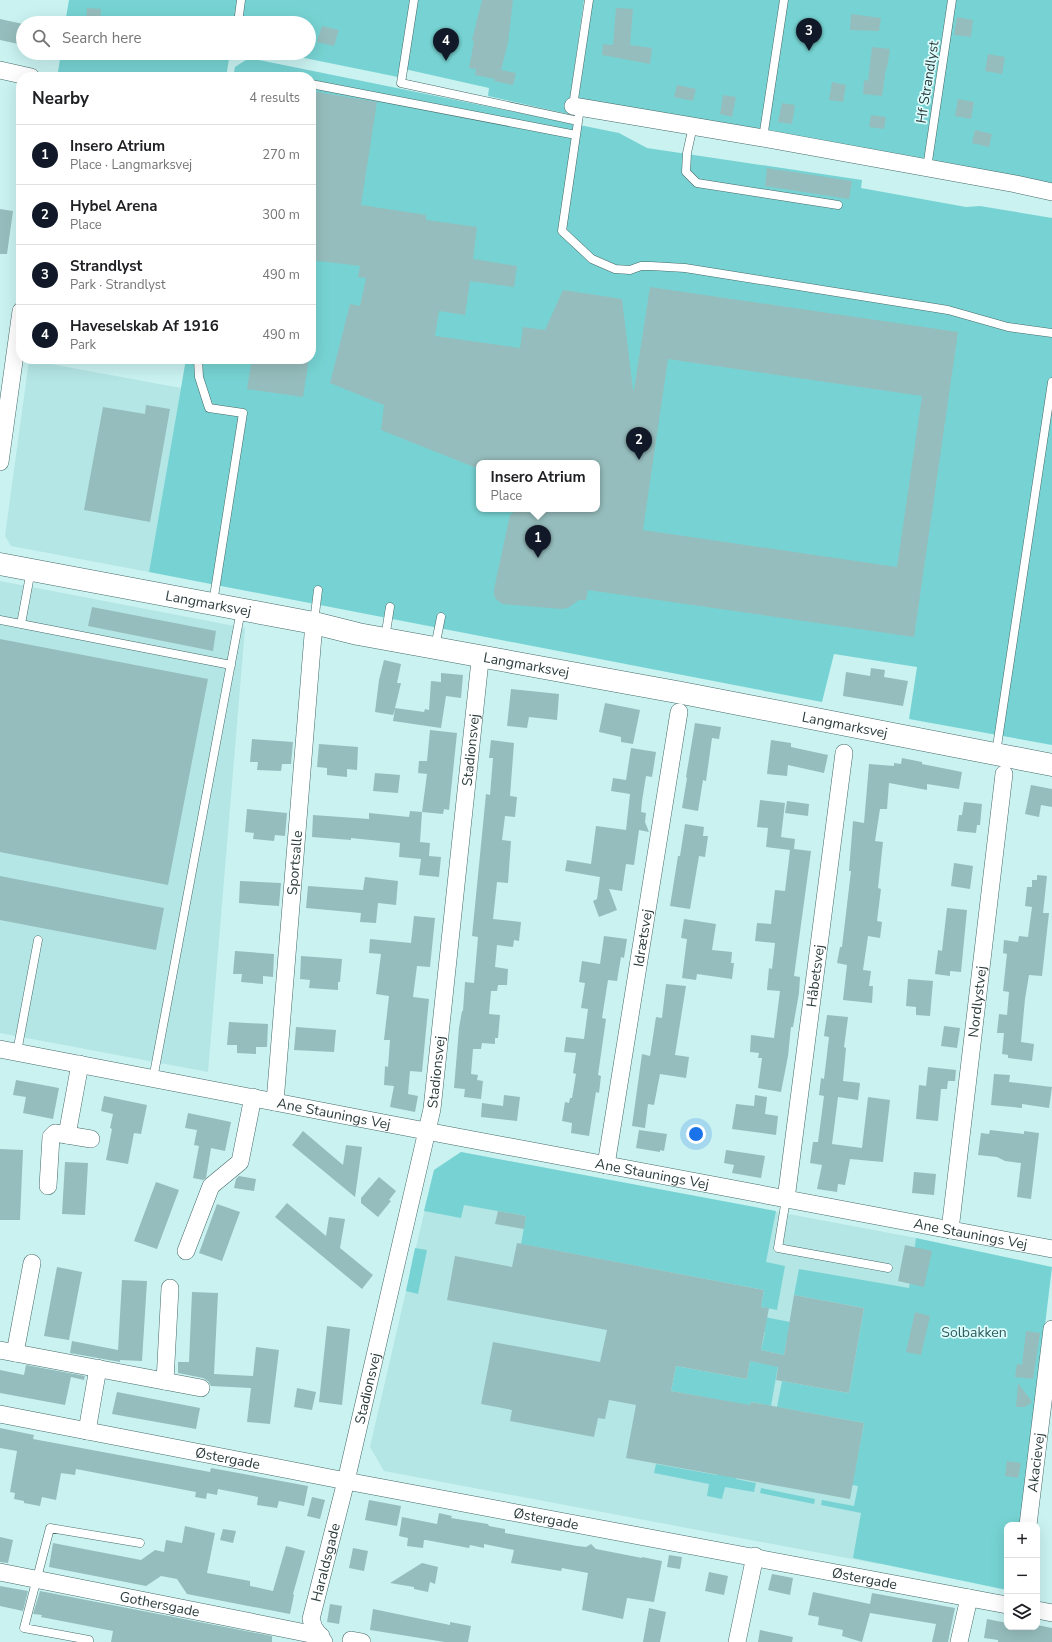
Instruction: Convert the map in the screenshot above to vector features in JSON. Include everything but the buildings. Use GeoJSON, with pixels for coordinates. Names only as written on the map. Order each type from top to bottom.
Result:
{"type":"FeatureCollection","features":[{"type":"Feature","properties":{"kind":"main road","name":"Langmarksvej"},"geometry":{"type":"LineString","coordinates":[[0,564],[314,623],[385,639],[435,647],[1052,765]]}},
{"type":"Feature","properties":{"kind":"street"},"geometry":{"type":"LineString","coordinates":[[0,70],[16,74]]}},
{"type":"Feature","properties":{"kind":"street"},"geometry":{"type":"LineString","coordinates":[[577,112],[693,126],[1052,192]]}},
{"type":"Feature","properties":{"kind":"street"},"geometry":{"type":"LineString","coordinates":[[0,462],[16,347]]}},
{"type":"Feature","properties":{"kind":"street","name":"Sportsalle"},"geometry":{"type":"LineString","coordinates":[[275,1102],[314,623]]}},
{"type":"Feature","properties":{"kind":"street","name":"Stadionsvej"},"geometry":{"type":"LineString","coordinates":[[346,1481],[432,1109],[481,656]]}},
{"type":"Feature","properties":{"kind":"street","name":"Idrætsvej"},"geometry":{"type":"LineString","coordinates":[[606,1165],[679,712]]}},
{"type":"Feature","properties":{"kind":"street","name":"Håbetsvej"},"geometry":{"type":"LineString","coordinates":[[786,1199],[844,753]]}},
{"type":"Feature","properties":{"kind":"street","name":"Nordlystvej"},"geometry":{"type":"LineString","coordinates":[[950,1230],[1004,774]]}},
{"type":"Feature","properties":{"kind":"street","name":"Ane Staunings Vej"},"geometry":{"type":"LineString","coordinates":[[0,1049],[1052,1249]]}},
{"type":"Feature","properties":{"kind":"street"},"geometry":{"type":"LineString","coordinates":[[67,1135],[80,1064]]}},
{"type":"Feature","properties":{"kind":"street"},"geometry":{"type":"LineString","coordinates":[[186,1251],[211,1186],[240,1162],[253,1097]]}},
{"type":"Feature","properties":{"kind":"street"},"geometry":{"type":"LineString","coordinates":[[48,1186],[50,1137],[55,1133],[91,1139]]}},
{"type":"Feature","properties":{"kind":"street"},"geometry":{"type":"LineString","coordinates":[[32,1263],[7,1352],[201,1388]]}},
{"type":"Feature","properties":{"kind":"street"},"geometry":{"type":"LineString","coordinates":[[165,1381],[170,1288]]}},
{"type":"Feature","properties":{"kind":"street","name":"Akacievej"},"geometry":{"type":"LineString","coordinates":[[1028,1522],[1052,1329]]}},
{"type":"Feature","properties":{"kind":"street"},"geometry":{"type":"LineString","coordinates":[[86,1431],[98,1368]]}},
{"type":"Feature","properties":{"kind":"street","name":"Østergade"},"geometry":{"type":"LineString","coordinates":[[0,1414],[346,1481],[754,1556],[1004,1604]]}},
{"type":"Feature","properties":{"kind":"street","name":"Haraldsgade"},"geometry":{"type":"LineString","coordinates":[[322,1639],[314,1628],[311,1619],[346,1481]]}},
{"type":"Feature","properties":{"kind":"street"},"geometry":{"type":"LineString","coordinates":[[737,1642],[754,1556]]}},
{"type":"Feature","properties":{"kind":"street","name":"Gothersgade"},"geometry":{"type":"LineString","coordinates":[[0,1572],[322,1639]]}},
{"type":"Feature","properties":{"kind":"street"},"geometry":{"type":"LineString","coordinates":[[959,1642],[969,1598]]}},
{"type":"Feature","properties":{"kind":"street"},"geometry":{"type":"LineString","coordinates":[[1040,1611],[1052,1613]]}},
{"type":"Feature","properties":{"kind":"lane"},"geometry":{"type":"LineString","coordinates":[[239,16],[241,0]]}},
{"type":"Feature","properties":{"kind":"lane"},"geometry":{"type":"LineString","coordinates":[[414,0],[401,83],[577,112]]}},
{"type":"Feature","properties":{"kind":"lane"},"geometry":{"type":"LineString","coordinates":[[589,0],[577,112],[576,135],[562,231],[592,259],[615,269],[630,270],[642,266],[685,268],[948,310],[1008,327],[1052,334]]}},
{"type":"Feature","properties":{"kind":"lane"},"geometry":{"type":"LineString","coordinates":[[763,138],[784,0]]}},
{"type":"Feature","properties":{"kind":"lane","name":"Hf Strandlyst"},"geometry":{"type":"LineString","coordinates":[[927,168],[952,0]]}},
{"type":"Feature","properties":{"kind":"lane"},"geometry":{"type":"LineString","coordinates":[[316,85],[576,135]]}},
{"type":"Feature","properties":{"kind":"lane"},"geometry":{"type":"LineString","coordinates":[[693,126],[687,153],[686,172],[697,183],[838,205]]}},
{"type":"Feature","properties":{"kind":"lane"},"geometry":{"type":"LineString","coordinates":[[198,364],[199,377],[209,408],[243,413],[213,604]]}},
{"type":"Feature","properties":{"kind":"lane"},"geometry":{"type":"LineString","coordinates":[[996,754],[1052,382]]}},
{"type":"Feature","properties":{"kind":"lane"},"geometry":{"type":"LineString","coordinates":[[21,624],[31,570]]}},
{"type":"Feature","properties":{"kind":"lane"},"geometry":{"type":"LineString","coordinates":[[314,623],[318,590]]}},
{"type":"Feature","properties":{"kind":"lane"},"geometry":{"type":"LineString","coordinates":[[385,639],[390,607]]}},
{"type":"Feature","properties":{"kind":"lane"},"geometry":{"type":"LineString","coordinates":[[153,1078],[242,610]]}},
{"type":"Feature","properties":{"kind":"lane"},"geometry":{"type":"LineString","coordinates":[[435,647],[441,617]]}},
{"type":"Feature","properties":{"kind":"lane"},"geometry":{"type":"LineString","coordinates":[[0,620],[231,665]]}},
{"type":"Feature","properties":{"kind":"lane"},"geometry":{"type":"LineString","coordinates":[[17,1052],[38,940]]}},
{"type":"Feature","properties":{"kind":"lane"},"geometry":{"type":"LineString","coordinates":[[786,1199],[778,1248],[888,1268]]}},
{"type":"Feature","properties":{"kind":"lane"},"geometry":{"type":"LineString","coordinates":[[89,1642],[89,1640],[24,1628],[50,1528],[140,1543]]}},
{"type":"Feature","properties":{"kind":"shaded area"},"geometry":{"type":"Polygon","coordinates":[[[28,364],[51,364],[181,388],[149,572],[11,546],[5,536],[28,364]]]}},
{"type":"Feature","properties":{"kind":"shaded area"},"geometry":{"type":"Polygon","coordinates":[[[0,581],[245,628],[208,1072],[0,1033],[0,581]]]}},
{"type":"Feature","properties":{"kind":"shaded area"},"geometry":{"type":"Polygon","coordinates":[[[461,1152],[916,1238],[879,1564],[384,1471],[370,1447],[434,1170],[461,1152]]]}},
{"type":"Feature","properties":{"kind":"green space"},"geometry":{"type":"Polygon","coordinates":[[[69,0],[584,0],[568,114],[488,96],[489,88],[400,68],[398,77],[314,60],[316,60],[316,16],[66,16],[69,0]]]}},
{"type":"Feature","properties":{"kind":"green space"},"geometry":{"type":"Polygon","coordinates":[[[593,0],[1052,0],[1052,186],[578,101],[593,0]]]}},
{"type":"Feature","properties":{"kind":"green space"},"geometry":{"type":"Polygon","coordinates":[[[60,60],[229,60],[227,72],[58,72],[60,60]]]}},
{"type":"Feature","properties":{"kind":"green space"},"geometry":{"type":"Polygon","coordinates":[[[246,60],[259,60],[619,133],[647,148],[862,180],[861,188],[966,207],[980,206],[1052,218],[1052,745],[909,719],[917,667],[834,654],[822,702],[149,572],[185,364],[316,364],[316,72],[234,72],[235,67],[246,60]]]}},
{"type":"Feature","properties":{"kind":"green space"},"geometry":{"type":"Polygon","coordinates":[[[461,1152],[776,1211],[766,1262],[785,1266],[777,1310],[761,1307],[764,1290],[521,1244],[526,1216],[464,1205],[461,1218],[424,1211],[434,1170],[461,1152]]]}},
{"type":"Feature","properties":{"kind":"green space","name":"Solbakken"},"geometry":{"type":"Polygon","coordinates":[[[916,1238],[1052,1267],[1021,1522],[1004,1522],[1004,1589],[853,1558],[861,1513],[821,1505],[822,1500],[854,1506],[858,1486],[852,1485],[864,1423],[777,1407],[782,1381],[849,1393],[864,1308],[794,1295],[799,1269],[909,1288],[916,1238]]]}},
{"type":"Feature","properties":{"kind":"green space"},"geometry":{"type":"Polygon","coordinates":[[[415,1248],[427,1250],[418,1294],[406,1291],[415,1248]]]}},
{"type":"Feature","properties":{"kind":"green space"},"geometry":{"type":"Polygon","coordinates":[[[759,1316],[790,1322],[784,1355],[761,1350],[765,1332],[756,1331],[759,1316]]]}},
{"type":"Feature","properties":{"kind":"green space"},"geometry":{"type":"Polygon","coordinates":[[[750,1361],[778,1366],[771,1406],[751,1402],[736,1479],[756,1483],[754,1492],[725,1487],[722,1499],[707,1496],[709,1484],[654,1473],[656,1464],[717,1475],[730,1402],[671,1391],[676,1366],[747,1379],[750,1361]]]}},
{"type":"Feature","properties":{"kind":"green space"},"geometry":{"type":"Polygon","coordinates":[[[761,1488],[815,1499],[814,1504],[760,1493],[761,1488]]]}},
{"type":"Feature","properties":{"kind":"place","name":"Strandlyst"},"geometry":{"type":"Point","coordinates":[809,51]}},
{"type":"Feature","properties":{"kind":"place","name":"Haveselskab Af 1916"},"geometry":{"type":"Point","coordinates":[446,61]}},
{"type":"Feature","properties":{"kind":"place","name":"Hybel Arena"},"geometry":{"type":"Point","coordinates":[639,460]}},
{"type":"Feature","properties":{"kind":"place","name":"Insero Atrium"},"geometry":{"type":"Point","coordinates":[538,558]}}]}
